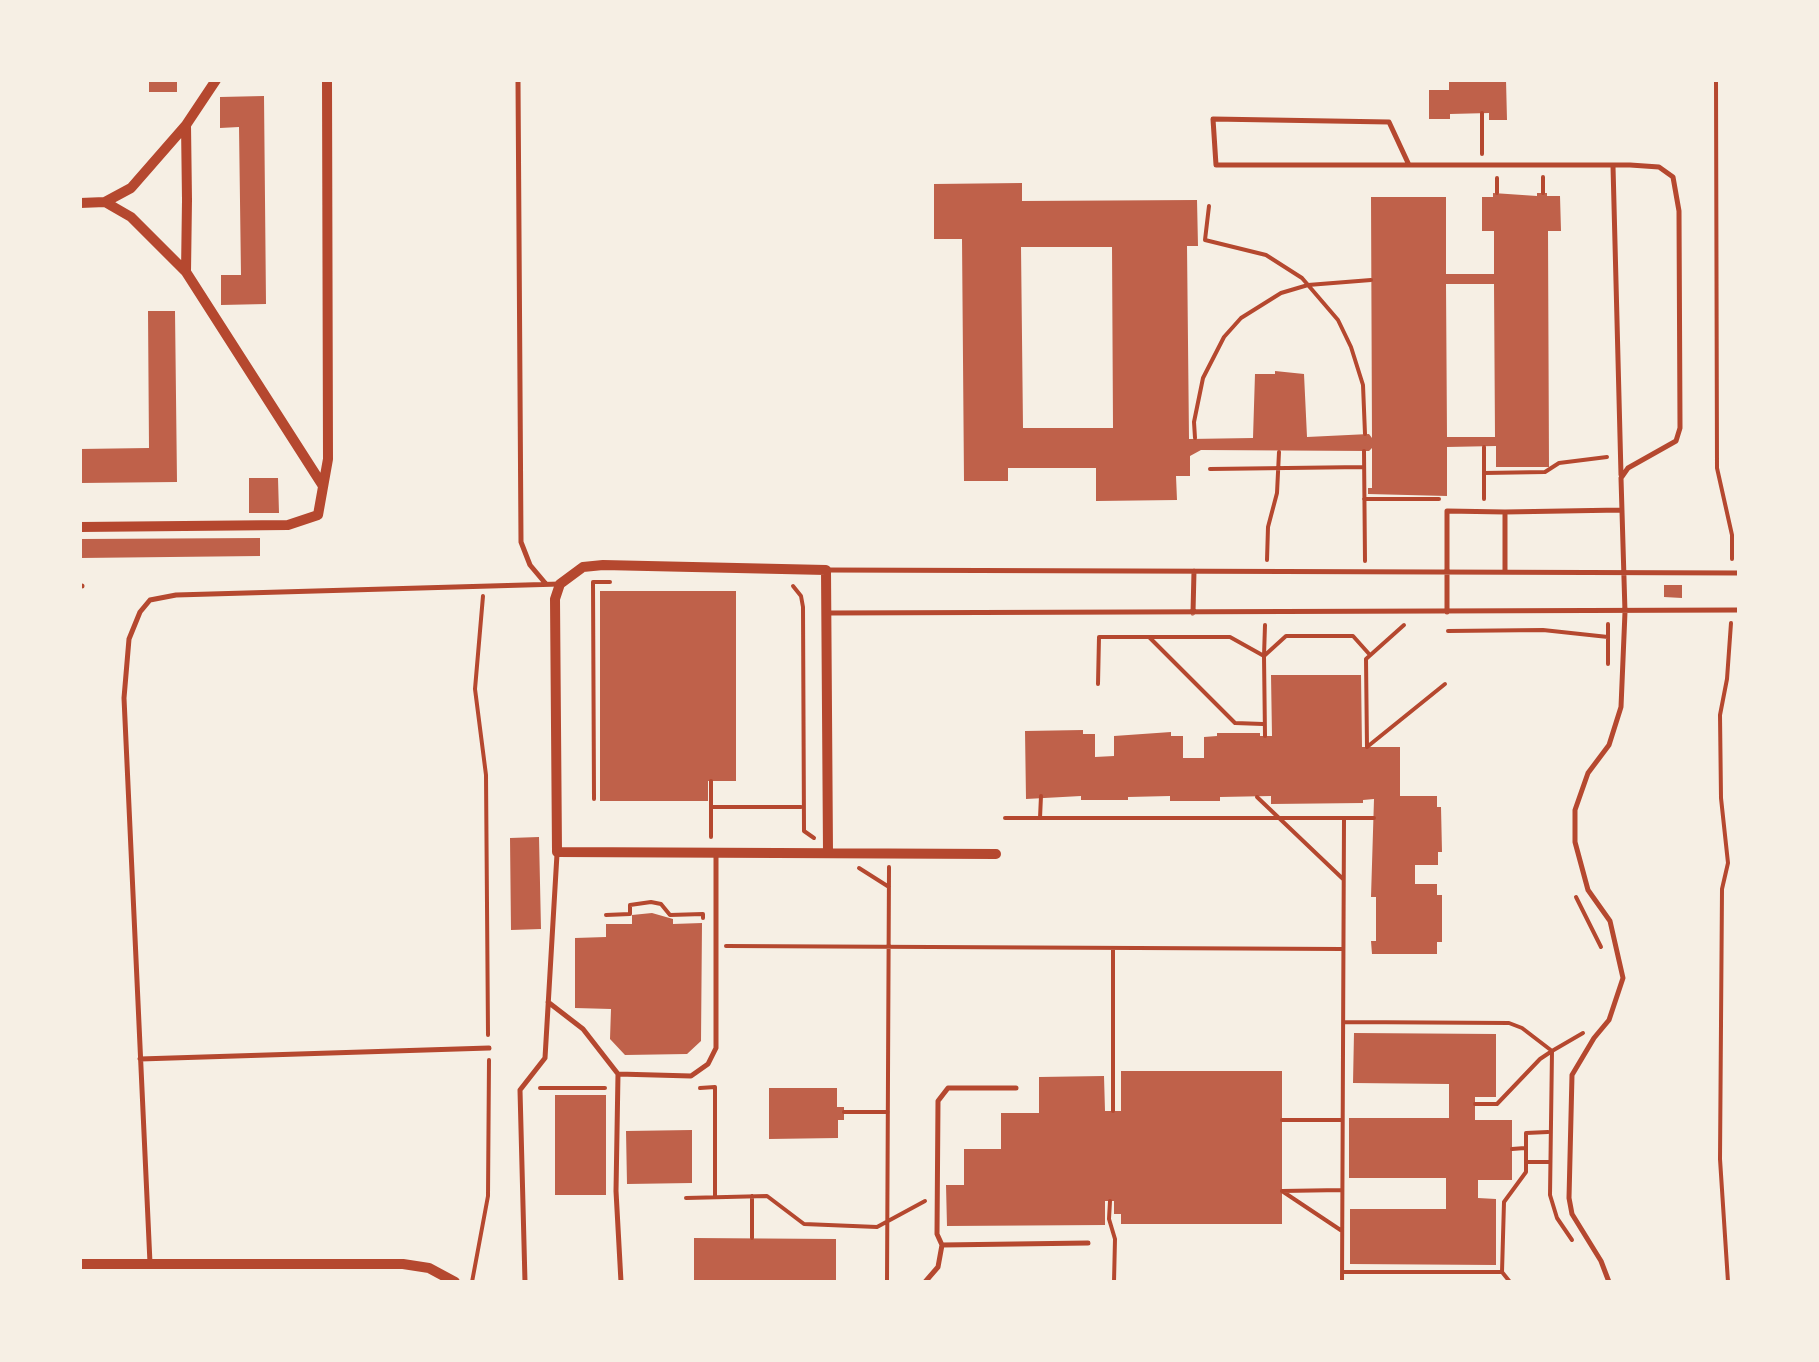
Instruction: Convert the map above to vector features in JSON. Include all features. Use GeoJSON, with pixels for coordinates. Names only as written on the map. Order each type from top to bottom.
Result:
{"type":"FeatureCollection","features":[{"type":"Feature","properties":{"kind":"street"},"geometry":{"type":"LineString","coordinates":[[80,202],[105,202],[131,188],[186,125],[216,80]]}},
{"type":"Feature","properties":{"kind":"street"},"geometry":{"type":"LineString","coordinates":[[80,528],[288,525],[318,515],[328,459],[327,80]]}},
{"type":"Feature","properties":{"kind":"street"},"geometry":{"type":"LineString","coordinates":[[186,125],[186,272]]}},
{"type":"Feature","properties":{"kind":"street"},"geometry":{"type":"LineString","coordinates":[[105,202],[131,217],[186,272],[323,487]]}},
{"type":"Feature","properties":{"kind":"street"},"geometry":{"type":"LineString","coordinates":[[830,850],[826,570],[603,565],[583,567],[560,584],[555,599],[557,852],[830,850],[996,854]]}},
{"type":"Feature","properties":{"kind":"street"},"geometry":{"type":"LineString","coordinates":[[80,1264],[403,1264],[429,1268],[455,1282]]}},
{"type":"Feature","properties":{"kind":"lane"},"geometry":{"type":"LineString","coordinates":[[518,80],[520,542],[530,565],[546,584]]}},
{"type":"Feature","properties":{"kind":"lane"},"geometry":{"type":"LineString","coordinates":[[1409,165],[1388,122],[1213,119],[1216,164],[1409,165],[1613,165],[1659,167],[1673,177],[1679,211],[1680,428],[1676,440],[1628,468],[1621,478]]}},
{"type":"Feature","properties":{"kind":"lane"},"geometry":{"type":"LineString","coordinates":[[1609,1282],[1601,1260],[1572,1214],[1569,1198],[1572,1076],[1609,1020],[1623,978],[1610,921],[1588,890],[1575,842],[1575,810],[1588,773],[1609,745],[1620,706],[1625,612],[1613,165]]}},
{"type":"Feature","properties":{"kind":"lane"},"geometry":{"type":"LineString","coordinates":[[1447,612],[1447,511],[1621,510]]}},
{"type":"Feature","properties":{"kind":"lane"},"geometry":{"type":"LineString","coordinates":[[1505,512],[1505,572]]}},
{"type":"Feature","properties":{"kind":"lane"},"geometry":{"type":"LineString","coordinates":[[826,570],[1735,573]]}},
{"type":"Feature","properties":{"kind":"lane"},"geometry":{"type":"LineString","coordinates":[[1193,613],[1194,571]]}},
{"type":"Feature","properties":{"kind":"lane"},"geometry":{"type":"LineString","coordinates":[[150,1264],[124,698],[129,639],[140,612],[150,600],[176,595],[560,584]]}},
{"type":"Feature","properties":{"kind":"lane"},"geometry":{"type":"LineString","coordinates":[[826,613],[1735,610]]}},
{"type":"Feature","properties":{"kind":"lane"},"geometry":{"type":"LineString","coordinates":[[525,1282],[522,1088],[545,1058],[557,852]]}},
{"type":"Feature","properties":{"kind":"lane"},"geometry":{"type":"LineString","coordinates":[[618,1074],[691,1076],[708,1064],[716,1048],[713,852]]}},
{"type":"Feature","properties":{"kind":"lane"},"geometry":{"type":"LineString","coordinates":[[548,1002],[583,1029],[618,1074],[616,1192],[621,1282]]}},
{"type":"Feature","properties":{"kind":"lane"},"geometry":{"type":"LineString","coordinates":[[140,1059],[488,1048]]}},
{"type":"Feature","properties":{"kind":"lane"},"geometry":{"type":"LineString","coordinates":[[925,1282],[938,1267],[942,1245],[938,1234],[938,1101],[948,1088],[1016,1088]]}},
{"type":"Feature","properties":{"kind":"lane"},"geometry":{"type":"LineString","coordinates":[[942,1245],[1088,1244]]}},
{"type":"Feature","properties":{"kind":"path"},"geometry":{"type":"LineString","coordinates":[[1716,80],[1717,468],[1732,535],[1735,573]]}},
{"type":"Feature","properties":{"kind":"path"},"geometry":{"type":"LineString","coordinates":[[1482,113],[1482,165]]}},
{"type":"Feature","properties":{"kind":"path"},"geometry":{"type":"LineString","coordinates":[[1209,206],[1205,240],[1266,255],[1308,285],[1338,320],[1363,385],[1365,434]]}},
{"type":"Feature","properties":{"kind":"path"},"geometry":{"type":"LineString","coordinates":[[1195,438],[1194,422],[1203,378],[1224,336],[1258,305],[1308,285],[1371,280]]}},
{"type":"Feature","properties":{"kind":"path"},"geometry":{"type":"LineString","coordinates":[[1484,446],[1484,499]]}},
{"type":"Feature","properties":{"kind":"path"},"geometry":{"type":"LineString","coordinates":[[1364,451],[1365,572]]}},
{"type":"Feature","properties":{"kind":"path"},"geometry":{"type":"LineString","coordinates":[[1266,571],[1279,452]]}},
{"type":"Feature","properties":{"kind":"path"},"geometry":{"type":"LineString","coordinates":[[1484,473],[1546,472],[1558,464],[1620,455]]}},
{"type":"Feature","properties":{"kind":"path"},"geometry":{"type":"LineString","coordinates":[[1210,469],[1364,468]]}},
{"type":"Feature","properties":{"kind":"path"},"geometry":{"type":"LineString","coordinates":[[594,798],[594,582],[613,582]]}},
{"type":"Feature","properties":{"kind":"path"},"geometry":{"type":"LineString","coordinates":[[786,582],[801,596],[803,607],[804,830],[889,887]]}},
{"type":"Feature","properties":{"kind":"path"},"geometry":{"type":"LineString","coordinates":[[472,1282],[488,1196],[486,776],[475,689],[484,586]]}},
{"type":"Feature","properties":{"kind":"path"},"geometry":{"type":"LineString","coordinates":[[1728,1282],[1720,1159],[1722,889],[1728,863],[1721,798],[1720,714],[1735,610]]}},
{"type":"Feature","properties":{"kind":"path"},"geometry":{"type":"LineString","coordinates":[[1412,612],[1402,628],[1366,659],[1367,748],[1444,684]]}},
{"type":"Feature","properties":{"kind":"path"},"geometry":{"type":"LineString","coordinates":[[1608,612],[1608,673]]}},
{"type":"Feature","properties":{"kind":"path"},"geometry":{"type":"LineString","coordinates":[[1265,613],[1265,736]]}},
{"type":"Feature","properties":{"kind":"path"},"geometry":{"type":"LineString","coordinates":[[1448,631],[1543,630],[1608,637]]}},
{"type":"Feature","properties":{"kind":"path"},"geometry":{"type":"LineString","coordinates":[[1264,656],[1286,636],[1353,636],[1370,655]]}},
{"type":"Feature","properties":{"kind":"path"},"geometry":{"type":"LineString","coordinates":[[1098,684],[1099,637],[1230,637],[1264,656]]}},
{"type":"Feature","properties":{"kind":"path"},"geometry":{"type":"LineString","coordinates":[[1149,637],[1235,723],[1265,724]]}},
{"type":"Feature","properties":{"kind":"path"},"geometry":{"type":"LineString","coordinates":[[711,782],[713,852]]}},
{"type":"Feature","properties":{"kind":"path"},"geometry":{"type":"LineString","coordinates":[[1040,796],[1040,818]]}},
{"type":"Feature","properties":{"kind":"path"},"geometry":{"type":"LineString","coordinates":[[1257,796],[1343,879]]}},
{"type":"Feature","properties":{"kind":"path"},"geometry":{"type":"LineString","coordinates":[[711,807],[803,808]]}},
{"type":"Feature","properties":{"kind":"path"},"geometry":{"type":"LineString","coordinates":[[1005,818],[1374,818]]}},
{"type":"Feature","properties":{"kind":"path"},"geometry":{"type":"LineString","coordinates":[[1342,1282],[1344,818]]}},
{"type":"Feature","properties":{"kind":"path"},"geometry":{"type":"LineString","coordinates":[[887,1282],[889,852]]}},
{"type":"Feature","properties":{"kind":"path"},"geometry":{"type":"LineString","coordinates":[[1574,888],[1607,958]]}},
{"type":"Feature","properties":{"kind":"path"},"geometry":{"type":"LineString","coordinates":[[606,915],[630,914],[630,905],[651,902],[661,904],[670,914],[703,914],[703,932]]}},
{"type":"Feature","properties":{"kind":"path"},"geometry":{"type":"LineString","coordinates":[[716,946],[1342,948]]}},
{"type":"Feature","properties":{"kind":"path"},"geometry":{"type":"LineString","coordinates":[[1113,948],[1113,1111]]}},
{"type":"Feature","properties":{"kind":"path"},"geometry":{"type":"LineString","coordinates":[[1342,1022],[1509,1023],[1552,1051]]}},
{"type":"Feature","properties":{"kind":"path"},"geometry":{"type":"LineString","coordinates":[[1475,1104],[1497,1104],[1540,1058],[1592,1023]]}},
{"type":"Feature","properties":{"kind":"path"},"geometry":{"type":"LineString","coordinates":[[1552,1051],[1550,1195],[1557,1218],[1576,1244]]}},
{"type":"Feature","properties":{"kind":"path"},"geometry":{"type":"LineString","coordinates":[[522,1088],[618,1088]]}},
{"type":"Feature","properties":{"kind":"path"},"geometry":{"type":"LineString","coordinates":[[696,1088],[715,1088],[715,1197]]}},
{"type":"Feature","properties":{"kind":"path"},"geometry":{"type":"LineString","coordinates":[[844,1112],[888,1112]]}},
{"type":"Feature","properties":{"kind":"path"},"geometry":{"type":"LineString","coordinates":[[1282,1120],[1342,1120]]}},
{"type":"Feature","properties":{"kind":"path"},"geometry":{"type":"LineString","coordinates":[[1510,1282],[1502,1272],[1504,1202],[1526,1172],[1526,1133],[1550,1132]]}},
{"type":"Feature","properties":{"kind":"path"},"geometry":{"type":"LineString","coordinates":[[1512,1148],[1526,1148]]}},
{"type":"Feature","properties":{"kind":"path"},"geometry":{"type":"LineString","coordinates":[[1526,1162],[1550,1162]]}},
{"type":"Feature","properties":{"kind":"path"},"geometry":{"type":"LineString","coordinates":[[1342,1190],[1282,1191],[1342,1232]]}},
{"type":"Feature","properties":{"kind":"path"},"geometry":{"type":"LineString","coordinates":[[686,1198],[767,1196],[804,1224],[878,1227],[938,1194]]}},
{"type":"Feature","properties":{"kind":"path"},"geometry":{"type":"LineString","coordinates":[[752,1196],[752,1238]]}},
{"type":"Feature","properties":{"kind":"path"},"geometry":{"type":"LineString","coordinates":[[1110,1200],[1115,1239],[1114,1282]]}},
{"type":"Feature","properties":{"kind":"path"},"geometry":{"type":"LineString","coordinates":[[1342,1272],[1502,1272]]}},
{"type":"Feature","properties":{"kind":"building"},"geometry":{"type":"Polygon","coordinates":[[[149,80],[177,80],[177,92],[149,92],[149,80]]]}},
{"type":"Feature","properties":{"kind":"building"},"geometry":{"type":"Polygon","coordinates":[[[1449,80],[1506,80],[1507,120],[1489,120],[1489,113],[1429,119],[1429,90],[1449,90],[1449,80]]]}},
{"type":"Feature","properties":{"kind":"building"},"geometry":{"type":"Polygon","coordinates":[[[264,96],[266,304],[221,305],[221,275],[241,275],[239,127],[220,128],[220,97],[264,96]]]}},
{"type":"Feature","properties":{"kind":"building"},"geometry":{"type":"Polygon","coordinates":[[[1022,183],[1022,201],[1197,200],[1198,246],[1187,246],[1189,439],[1253,438],[1255,374],[1275,371],[1304,374],[1307,437],[1369,434],[1372,438],[1371,197],[1446,197],[1446,274],[1494,274],[1494,231],[1482,231],[1482,197],[1493,197],[1493,193],[1560,196],[1561,231],[1548,231],[1549,467],[1496,467],[1496,446],[1447,447],[1447,496],[1368,494],[1368,488],[1372,488],[1372,448],[1201,450],[1190,456],[1190,476],[1176,476],[1177,500],[1096,501],[1096,468],[1008,468],[1008,481],[964,481],[962,239],[934,239],[934,184],[1022,183]],[[1021,247],[1023,428],[1113,428],[1112,247],[1021,247]],[[1446,284],[1447,437],[1495,437],[1494,284],[1446,284]]]}},
{"type":"Feature","properties":{"kind":"building"},"geometry":{"type":"Polygon","coordinates":[[[148,311],[175,311],[177,482],[80,483],[80,449],[149,448],[148,311]]]}},
{"type":"Feature","properties":{"kind":"building"},"geometry":{"type":"Polygon","coordinates":[[[249,478],[278,478],[279,513],[249,513],[249,478]]]}},
{"type":"Feature","properties":{"kind":"building"},"geometry":{"type":"Polygon","coordinates":[[[260,538],[260,556],[80,558],[80,539],[260,538]]]}},
{"type":"Feature","properties":{"kind":"building"},"geometry":{"type":"Polygon","coordinates":[[[1664,585],[1682,585],[1682,598],[1664,597],[1664,585]]]}},
{"type":"Feature","properties":{"kind":"building"},"geometry":{"type":"Polygon","coordinates":[[[600,591],[736,591],[736,781],[708,781],[708,801],[600,801],[600,591]]]}},
{"type":"Feature","properties":{"kind":"building"},"geometry":{"type":"Polygon","coordinates":[[[1271,675],[1361,675],[1362,747],[1400,747],[1400,796],[1437,796],[1437,807],[1441,807],[1442,852],[1438,852],[1438,865],[1415,865],[1415,884],[1437,884],[1437,895],[1442,895],[1442,942],[1437,942],[1437,954],[1372,954],[1371,941],[1376,941],[1376,897],[1371,897],[1374,799],[1363,803],[1271,804],[1271,796],[1220,797],[1220,801],[1170,801],[1170,796],[1128,800],[1081,800],[1081,796],[1026,799],[1025,731],[1083,730],[1083,734],[1095,734],[1095,757],[1114,756],[1114,736],[1171,732],[1171,736],[1183,736],[1183,758],[1204,758],[1204,737],[1217,733],[1272,736],[1271,675]]]}},
{"type":"Feature","properties":{"kind":"building"},"geometry":{"type":"Polygon","coordinates":[[[539,837],[541,929],[511,930],[510,838],[539,837]]]}},
{"type":"Feature","properties":{"kind":"building"},"geometry":{"type":"Polygon","coordinates":[[[652,913],[673,919],[673,924],[702,923],[701,1041],[687,1054],[625,1055],[610,1039],[611,1009],[575,1008],[575,938],[606,937],[606,924],[632,924],[632,915],[652,913]]]}},
{"type":"Feature","properties":{"kind":"building"},"geometry":{"type":"Polygon","coordinates":[[[1354,1033],[1496,1034],[1496,1097],[1475,1097],[1475,1120],[1512,1120],[1512,1180],[1478,1180],[1478,1198],[1496,1199],[1496,1265],[1350,1264],[1350,1209],[1446,1209],[1446,1178],[1349,1178],[1349,1118],[1449,1118],[1449,1084],[1353,1083],[1354,1033]]]}},
{"type":"Feature","properties":{"kind":"building"},"geometry":{"type":"Polygon","coordinates":[[[1121,1071],[1282,1071],[1282,1224],[1121,1224],[1121,1214],[1114,1214],[1114,1201],[1105,1201],[1105,1225],[947,1226],[946,1185],[964,1185],[964,1149],[1001,1149],[1001,1113],[1039,1113],[1039,1077],[1104,1076],[1105,1111],[1121,1111],[1121,1071]]]}},
{"type":"Feature","properties":{"kind":"building"},"geometry":{"type":"Polygon","coordinates":[[[769,1088],[837,1088],[837,1107],[844,1107],[844,1120],[838,1120],[838,1138],[769,1139],[769,1088]]]}},
{"type":"Feature","properties":{"kind":"building"},"geometry":{"type":"Polygon","coordinates":[[[555,1095],[606,1095],[606,1195],[555,1195],[555,1095]]]}},
{"type":"Feature","properties":{"kind":"building"},"geometry":{"type":"Polygon","coordinates":[[[692,1130],[692,1183],[627,1184],[626,1131],[692,1130]]]}},
{"type":"Feature","properties":{"kind":"building"},"geometry":{"type":"Polygon","coordinates":[[[694,1238],[836,1239],[836,1282],[694,1282],[694,1238]]]}}]}
